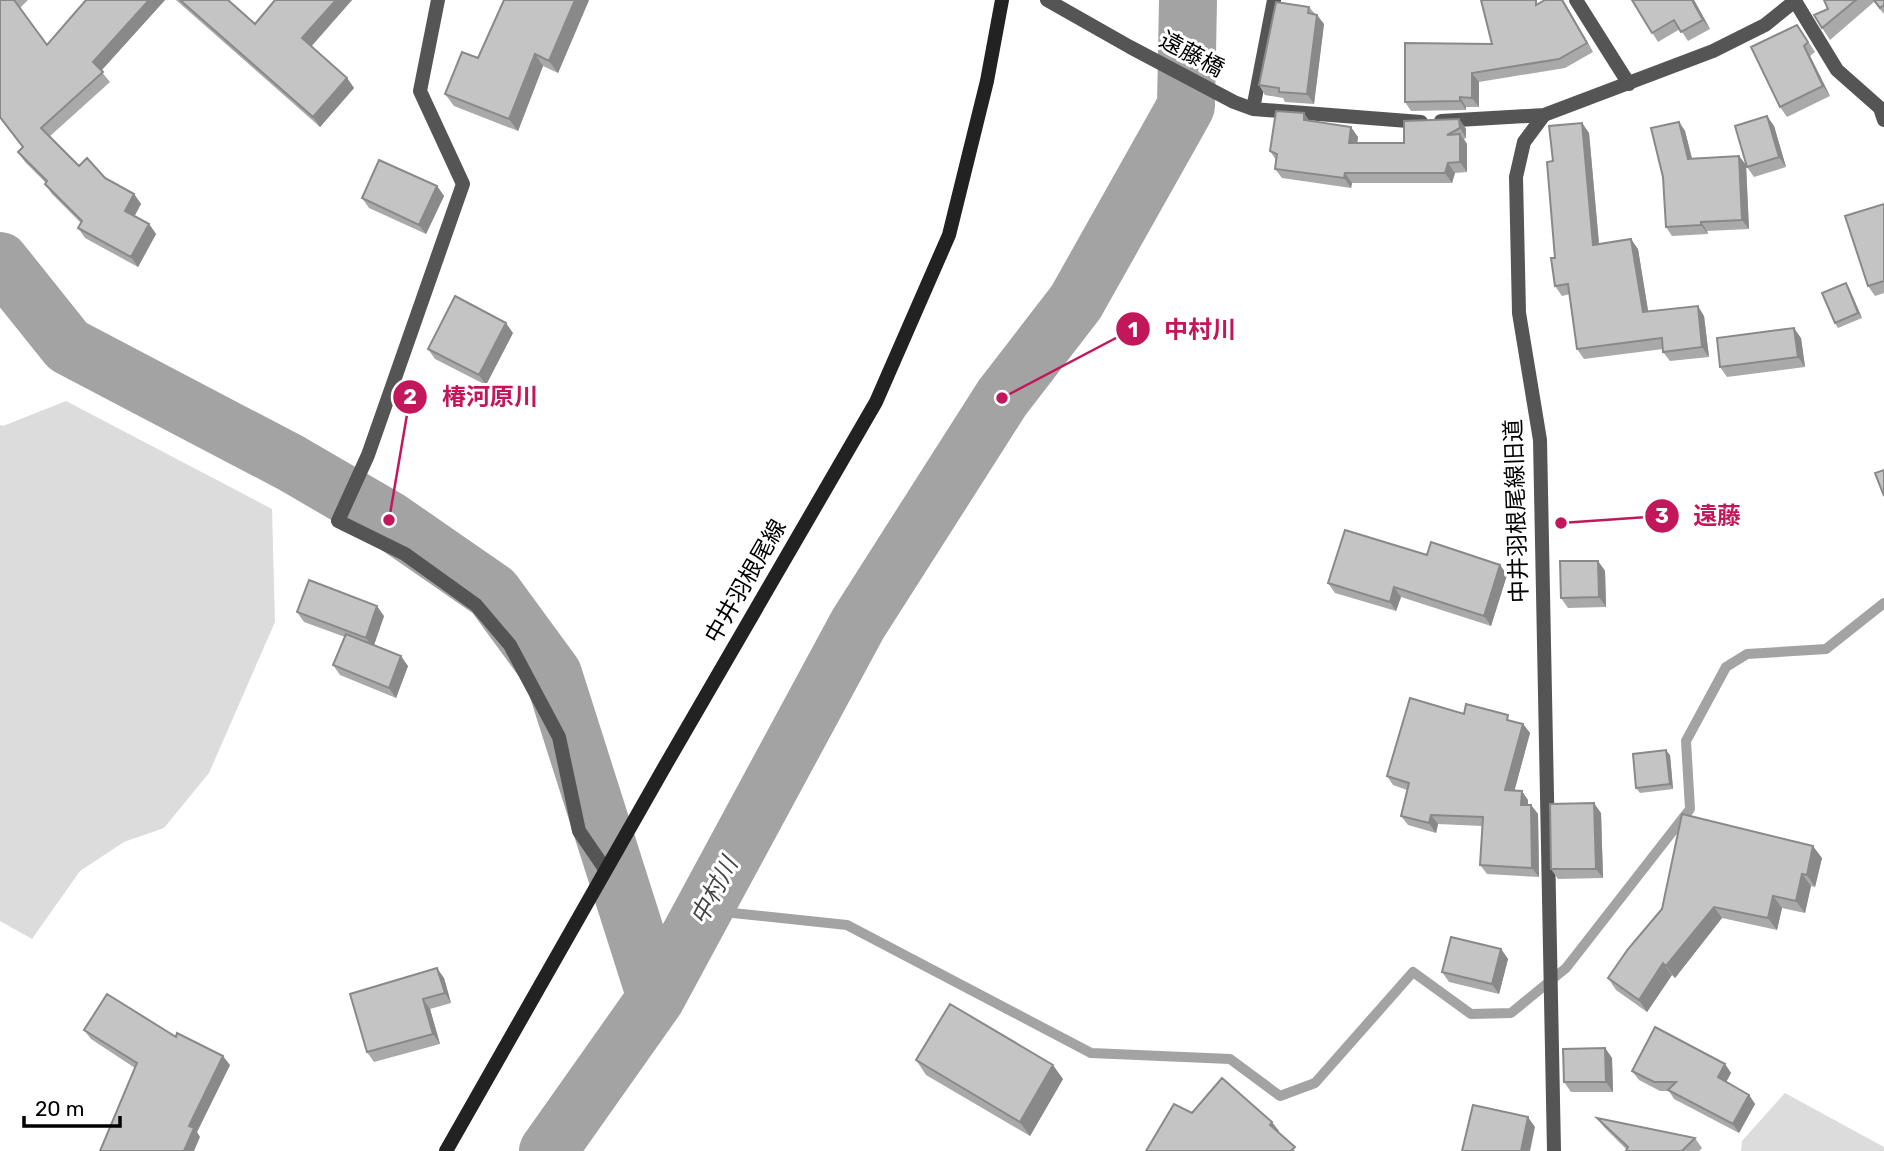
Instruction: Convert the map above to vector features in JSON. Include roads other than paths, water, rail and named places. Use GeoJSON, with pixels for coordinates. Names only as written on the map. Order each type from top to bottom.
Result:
{"type":"FeatureCollection","features":[{"type":"Feature","properties":{"kind":"main road","name":"中井羽根尾線"},"geometry":{"type":"LineString","coordinates":[[446,1151],[664,766],[876,402],[949,235],[987,81],[1002,0]]}},
{"type":"Feature","properties":{"kind":"street"},"geometry":{"type":"LineString","coordinates":[[438,0],[420,91],[463,184],[368,455],[338,521],[405,554],[425,568],[476,605],[510,645],[559,737],[579,831],[605,869]]}},
{"type":"Feature","properties":{"kind":"street","name":"遠藤橋"},"geometry":{"type":"LineString","coordinates":[[1047,0],[1130,47],[1234,102],[1253,109],[1425,122],[1544,115]]}},
{"type":"Feature","properties":{"kind":"street"},"geometry":{"type":"LineString","coordinates":[[1253,109],[1274,0]]}},
{"type":"Feature","properties":{"kind":"street"},"geometry":{"type":"LineString","coordinates":[[1576,0],[1629,84]]}},
{"type":"Feature","properties":{"kind":"street"},"geometry":{"type":"LineString","coordinates":[[1544,115],[1713,51],[1765,25],[1795,0],[1837,70],[1880,108],[1884,120]]}},
{"type":"Feature","properties":{"kind":"street","name":"中井羽根尾線旧道"},"geometry":{"type":"LineString","coordinates":[[1544,115],[1524,142],[1516,177],[1519,313],[1540,440],[1554,1151]]}},
{"type":"Feature","properties":{"kind":"waterway","name":"中村川"},"geometry":{"type":"LineString","coordinates":[[548,1151],[656,998],[858,624],[1002,398],[1076,302],[1180,117],[1186,106],[1188,0]]}},
{"type":"Feature","properties":{"kind":"waterway"},"geometry":{"type":"LineString","coordinates":[[0,261],[68,346],[291,463],[389,520],[493,592],[553,674],[656,998]]}},
{"type":"Feature","properties":{"kind":"waterway"},"geometry":{"type":"LineString","coordinates":[[704,910],[847,925],[1091,1053],[1230,1059],[1280,1096],[1315,1083],[1413,972],[1471,1014],[1511,1013],[1566,968],[1690,809],[1686,741],[1726,667],[1747,654],[1826,649],[1884,603]]}},
{"type":"Feature","properties":{"kind":"place","name":"中村川"},"geometry":{"type":"Point","coordinates":[1002,398]}},
{"type":"Feature","properties":{"kind":"place","name":"椿河原川"},"geometry":{"type":"Point","coordinates":[389,520]}},
{"type":"Feature","properties":{"kind":"place","name":"遠藤"},"geometry":{"type":"Point","coordinates":[1561,523]}}]}
